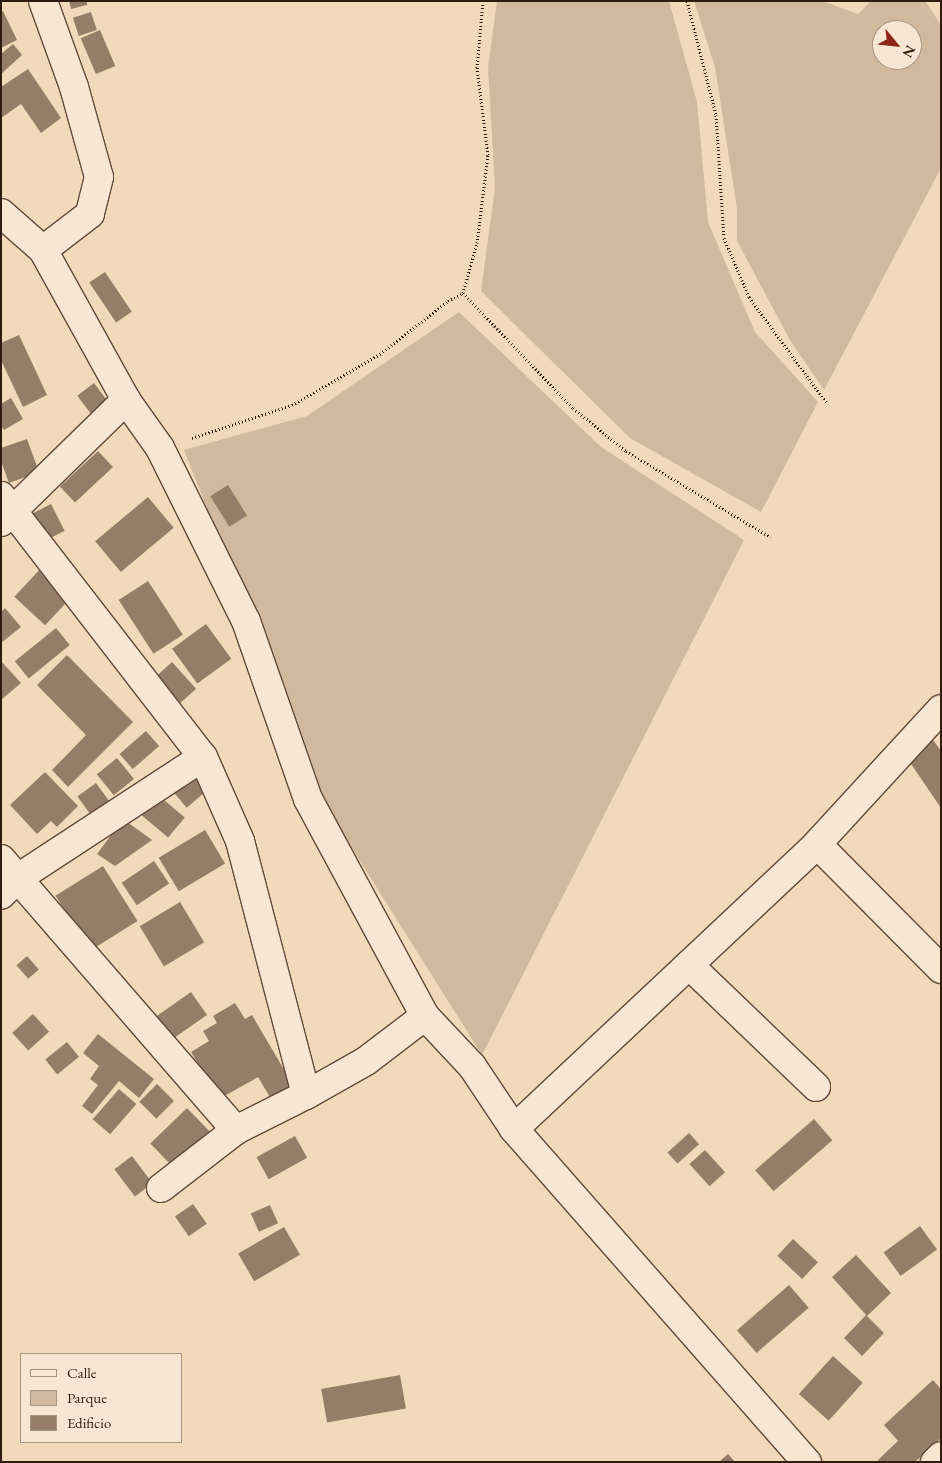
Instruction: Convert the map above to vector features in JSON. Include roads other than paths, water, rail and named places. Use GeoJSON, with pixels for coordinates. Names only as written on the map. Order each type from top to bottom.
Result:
{"type":"FeatureCollection","features":[{"type":"Feature","properties":{"kind":"street"},"geometry":{"type":"LineString","coordinates":[[43,1],[74,87],[99,177],[90,214],[43,250]]}},
{"type":"Feature","properties":{"kind":"street"},"geometry":{"type":"LineString","coordinates":[[1,213],[43,250],[126,400],[160,448],[246,621],[308,799],[425,1016],[472,1066],[514,1129],[807,1462]]}},
{"type":"Feature","properties":{"kind":"street"},"geometry":{"type":"LineString","coordinates":[[126,400],[5,510],[203,757],[240,840],[306,1095]]}},
{"type":"Feature","properties":{"kind":"street"},"geometry":{"type":"LineString","coordinates":[[514,1129],[817,844],[941,709]]}},
{"type":"Feature","properties":{"kind":"street"},"geometry":{"type":"LineString","coordinates":[[203,757],[7,877],[236,1130]]}},
{"type":"Feature","properties":{"kind":"street"},"geometry":{"type":"LineString","coordinates":[[817,844],[941,969]]}},
{"type":"Feature","properties":{"kind":"street"},"geometry":{"type":"LineString","coordinates":[[688,965],[816,1087]]}},
{"type":"Feature","properties":{"kind":"street"},"geometry":{"type":"LineString","coordinates":[[161,1188],[236,1130],[306,1095],[366,1061],[425,1016]]}},
{"type":"Feature","properties":{"kind":"street"},"geometry":{"type":"LineString","coordinates":[[936,1462],[941,1456]]}}]}
